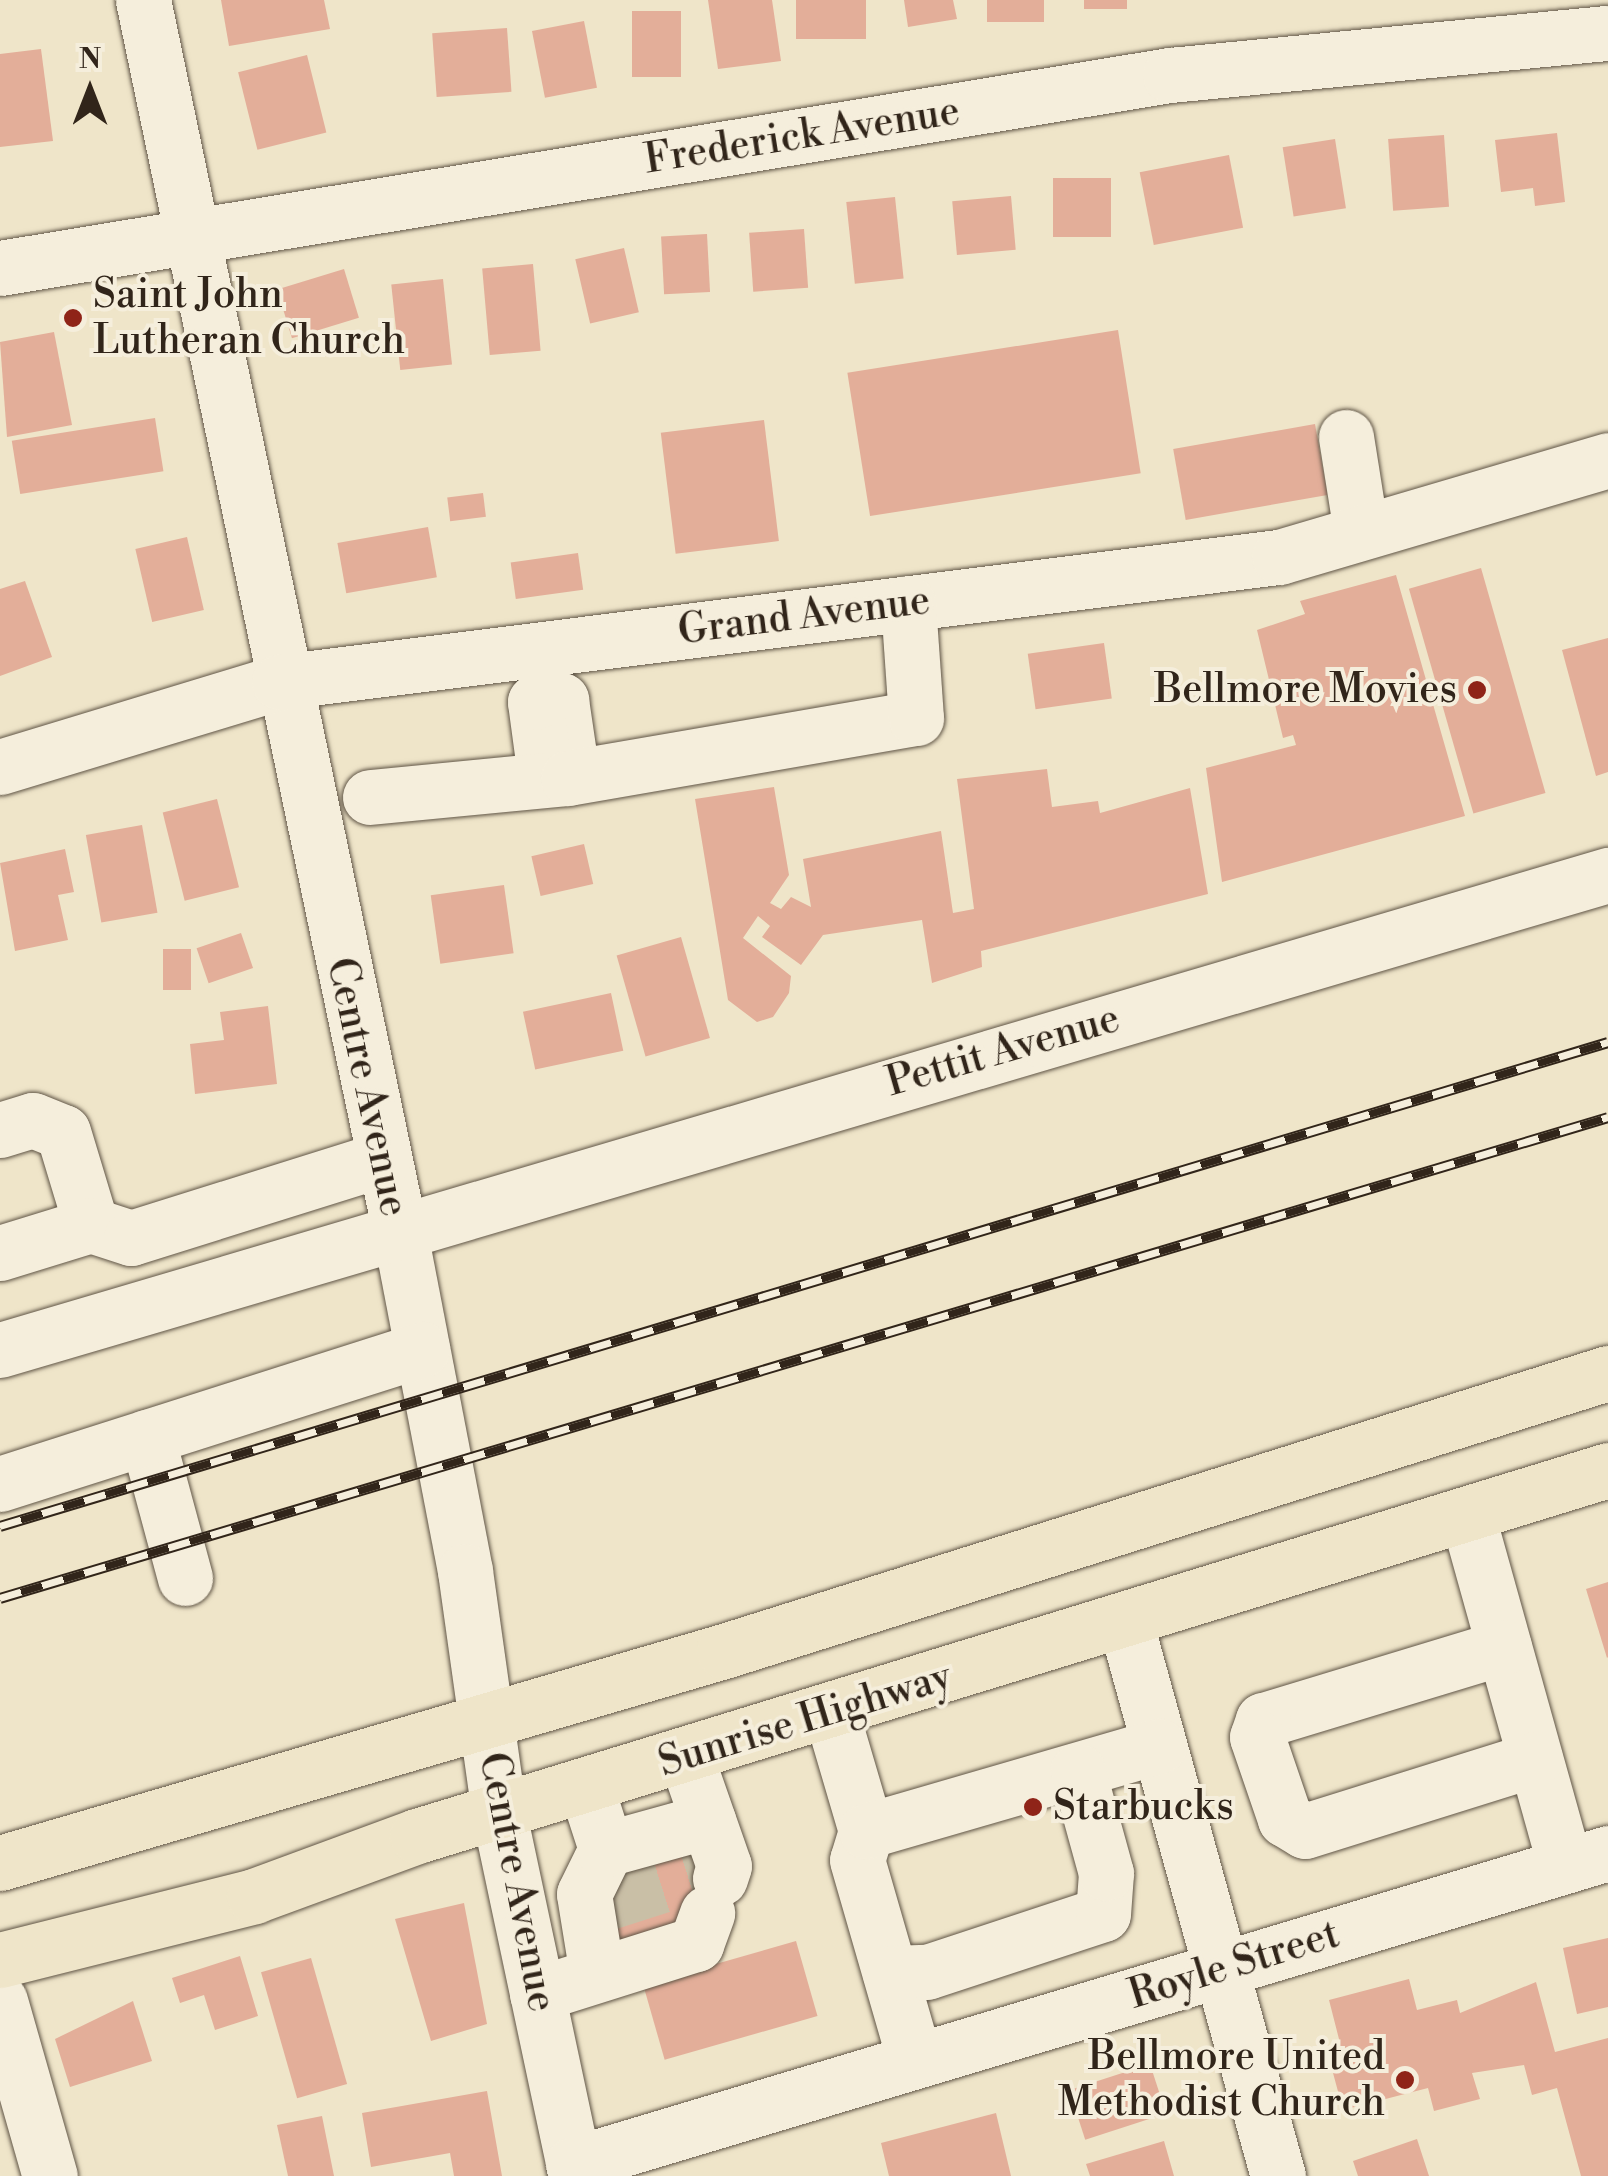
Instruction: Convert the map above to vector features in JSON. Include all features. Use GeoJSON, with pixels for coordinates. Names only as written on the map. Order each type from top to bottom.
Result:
{"type":"FeatureCollection","features":[{"type":"Feature","properties":{"kind":"highway"},"geometry":{"type":"LineString","coordinates":[[0,1862],[486,1719],[1608,1373]]}},
{"type":"Feature","properties":{"kind":"highway","name":"Sunrise Highway"},"geometry":{"type":"LineString","coordinates":[[0,1960],[254,1896],[499,1814],[1608,1470]]}},
{"type":"Feature","properties":{"kind":"street","name":"Centre Avenue"},"geometry":{"type":"LineString","coordinates":[[143,0],[279,682],[422,1348],[499,1814],[575,2170]]}},
{"type":"Feature","properties":{"kind":"street","name":"Frederick Avenue"},"geometry":{"type":"LineString","coordinates":[[0,268],[1170,75],[1608,33]]}},
{"type":"Feature","properties":{"kind":"street"},"geometry":{"type":"LineString","coordinates":[[1346,437],[1362,532]]}},
{"type":"Feature","properties":{"kind":"street","name":"Grand Avenue"},"geometry":{"type":"LineString","coordinates":[[0,766],[279,682],[544,673],[908,603],[1279,556],[1608,460]]}},
{"type":"Feature","properties":{"kind":"street"},"geometry":{"type":"LineString","coordinates":[[370,798],[560,774],[916,718],[908,603]]}},
{"type":"Feature","properties":{"kind":"street"},"geometry":{"type":"LineString","coordinates":[[544,673],[536,702],[543,761],[560,774]]}},
{"type":"Feature","properties":{"kind":"street","name":"Pettit Avenue"},"geometry":{"type":"LineString","coordinates":[[0,1350],[398,1228],[1608,875]]}},
{"type":"Feature","properties":{"kind":"street"},"geometry":{"type":"LineString","coordinates":[[0,1130],[33,1120],[62,1132],[91,1226]]}},
{"type":"Feature","properties":{"kind":"street"},"geometry":{"type":"LineString","coordinates":[[0,1253],[91,1226],[132,1238],[383,1159]]}},
{"type":"Feature","properties":{"kind":"street"},"geometry":{"type":"LineString","coordinates":[[0,1484],[422,1348]]}},
{"type":"Feature","properties":{"kind":"street"},"geometry":{"type":"LineString","coordinates":[[147,1437],[185,1578]]}},
{"type":"Feature","properties":{"kind":"street"},"geometry":{"type":"LineString","coordinates":[[1468,1514],[1535,1759],[1586,1859]]}},
{"type":"Feature","properties":{"kind":"street"},"geometry":{"type":"LineString","coordinates":[[1125,1622],[1278,2176]]}},
{"type":"Feature","properties":{"kind":"street"},"geometry":{"type":"LineString","coordinates":[[1504,1648],[1263,1720],[1256,1737],[1285,1819],[1305,1831],[1535,1759]]}},
{"type":"Feature","properties":{"kind":"street"},"geometry":{"type":"LineString","coordinates":[[831,1712],[866,1831],[857,1860],[916,2062]]}},
{"type":"Feature","properties":{"kind":"street"},"geometry":{"type":"LineString","coordinates":[[866,1831],[1159,1746]]}},
{"type":"Feature","properties":{"kind":"street"},"geometry":{"type":"LineString","coordinates":[[537,1994],[696,1944],[713,1870],[686,1756]]}},
{"type":"Feature","properties":{"kind":"street"},"geometry":{"type":"LineString","coordinates":[[890,1973],[927,1972],[1103,1914],[1106,1873],[1078,1770]]}},
{"type":"Feature","properties":{"kind":"street"},"geometry":{"type":"LineString","coordinates":[[586,1787],[596,1889],[597,1974]]}},
{"type":"Feature","properties":{"kind":"street","name":"Royle Street"},"geometry":{"type":"LineString","coordinates":[[575,2170],[1586,1859]]}},
{"type":"Feature","properties":{"kind":"street"},"geometry":{"type":"LineString","coordinates":[[521,1916],[596,1889],[713,1870]]}},
{"type":"Feature","properties":{"kind":"street"},"geometry":{"type":"LineString","coordinates":[[0,2001],[50,2176]]}},
{"type":"Feature","properties":{"kind":"building"},"geometry":{"type":"Polygon","coordinates":[[[221,0],[324,0],[330,29],[229,46],[221,0]]]}},
{"type":"Feature","properties":{"kind":"building"},"geometry":{"type":"Polygon","coordinates":[[[708,0],[772,0],[781,61],[718,69],[708,0]]]}},
{"type":"Feature","properties":{"kind":"building"},"geometry":{"type":"Polygon","coordinates":[[[796,0],[866,0],[866,39],[796,39],[796,0]]]}},
{"type":"Feature","properties":{"kind":"building"},"geometry":{"type":"Polygon","coordinates":[[[904,0],[953,0],[957,19],[908,27],[904,0]]]}},
{"type":"Feature","properties":{"kind":"building"},"geometry":{"type":"Polygon","coordinates":[[[987,0],[1044,0],[1044,22],[987,22],[987,0]]]}},
{"type":"Feature","properties":{"kind":"building"},"geometry":{"type":"Polygon","coordinates":[[[1084,0],[1127,0],[1127,9],[1084,9],[1084,0]]]}},
{"type":"Feature","properties":{"kind":"building"},"geometry":{"type":"Polygon","coordinates":[[[632,11],[681,11],[681,77],[632,77],[632,11]]]}},
{"type":"Feature","properties":{"kind":"building"},"geometry":{"type":"Polygon","coordinates":[[[584,21],[597,88],[545,98],[532,31],[584,21]]]}},
{"type":"Feature","properties":{"kind":"building"},"geometry":{"type":"Polygon","coordinates":[[[507,28],[511,92],[437,97],[432,33],[507,28]]]}},
{"type":"Feature","properties":{"kind":"building"},"geometry":{"type":"Polygon","coordinates":[[[41,49],[53,141],[0,147],[0,54],[41,49]]]}},
{"type":"Feature","properties":{"kind":"building"},"geometry":{"type":"Polygon","coordinates":[[[307,55],[326,133],[257,150],[238,72],[307,55]]]}},
{"type":"Feature","properties":{"kind":"building"},"geometry":{"type":"Polygon","coordinates":[[[1557,133],[1565,202],[1535,206],[1533,188],[1501,192],[1495,140],[1557,133]]]}},
{"type":"Feature","properties":{"kind":"building"},"geometry":{"type":"Polygon","coordinates":[[[1444,135],[1449,207],[1393,211],[1388,139],[1444,135]]]}},
{"type":"Feature","properties":{"kind":"building"},"geometry":{"type":"Polygon","coordinates":[[[1335,139],[1346,208],[1294,216],[1283,147],[1335,139]]]}},
{"type":"Feature","properties":{"kind":"building"},"geometry":{"type":"Polygon","coordinates":[[[1229,155],[1243,228],[1154,245],[1140,172],[1229,155]]]}},
{"type":"Feature","properties":{"kind":"building"},"geometry":{"type":"Polygon","coordinates":[[[1053,178],[1111,178],[1111,237],[1053,237],[1053,178]]]}},
{"type":"Feature","properties":{"kind":"building"},"geometry":{"type":"Polygon","coordinates":[[[1011,196],[1016,250],[957,255],[952,201],[1011,196]]]}},
{"type":"Feature","properties":{"kind":"building"},"geometry":{"type":"Polygon","coordinates":[[[895,197],[904,279],[855,284],[846,202],[895,197]]]}},
{"type":"Feature","properties":{"kind":"building"},"geometry":{"type":"Polygon","coordinates":[[[804,229],[808,288],[753,292],[749,233],[804,229]]]}},
{"type":"Feature","properties":{"kind":"building"},"geometry":{"type":"Polygon","coordinates":[[[707,234],[710,292],[664,294],[661,236],[707,234]]]}},
{"type":"Feature","properties":{"kind":"building"},"geometry":{"type":"Polygon","coordinates":[[[624,248],[639,312],[590,324],[575,259],[624,248]]]}},
{"type":"Feature","properties":{"kind":"building"},"geometry":{"type":"Polygon","coordinates":[[[533,264],[541,351],[490,355],[482,268],[533,264]]]}},
{"type":"Feature","properties":{"kind":"building"},"geometry":{"type":"Polygon","coordinates":[[[344,269],[359,318],[292,338],[277,289],[344,269]]]}},
{"type":"Feature","properties":{"kind":"building"},"geometry":{"type":"Polygon","coordinates":[[[443,279],[452,365],[400,370],[391,284],[443,279]]]}},
{"type":"Feature","properties":{"kind":"building"},"geometry":{"type":"Polygon","coordinates":[[[1118,330],[1141,473],[870,516],[847,373],[1118,330]]]}},
{"type":"Feature","properties":{"kind":"building"},"geometry":{"type":"Polygon","coordinates":[[[54,332],[72,425],[7,437],[0,342],[54,332]]]}},
{"type":"Feature","properties":{"kind":"building"},"geometry":{"type":"Polygon","coordinates":[[[155,418],[163,471],[20,494],[12,441],[155,418]]]}},
{"type":"Feature","properties":{"kind":"building"},"geometry":{"type":"Polygon","coordinates":[[[764,420],[779,541],[676,554],[661,433],[764,420]]]}},
{"type":"Feature","properties":{"kind":"building"},"geometry":{"type":"Polygon","coordinates":[[[1315,424],[1328,495],[1186,520],[1173,449],[1315,424]]]}},
{"type":"Feature","properties":{"kind":"building"},"geometry":{"type":"Polygon","coordinates":[[[483,493],[486,517],[450,521],[447,497],[483,493]]]}},
{"type":"Feature","properties":{"kind":"building"},"geometry":{"type":"Polygon","coordinates":[[[428,527],[437,577],[346,593],[337,543],[428,527]]]}},
{"type":"Feature","properties":{"kind":"building"},"geometry":{"type":"Polygon","coordinates":[[[187,537],[204,610],[152,622],[135,549],[187,537]]]}},
{"type":"Feature","properties":{"kind":"building"},"geometry":{"type":"Polygon","coordinates":[[[578,553],[583,590],[516,599],[511,562],[578,553]]]}},
{"type":"Feature","properties":{"kind":"building","name":"Bellmore Movies"},"geometry":{"type":"Polygon","coordinates":[[[1481,568],[1545,793],[1473,814],[1409,589],[1481,568]]]}},
{"type":"Feature","properties":{"kind":"building"},"geometry":{"type":"Polygon","coordinates":[[[1396,575],[1465,816],[1222,882],[1206,768],[1296,745],[1293,735],[1283,738],[1257,630],[1305,614],[1300,601],[1396,575]]]}},
{"type":"Feature","properties":{"kind":"building"},"geometry":{"type":"Polygon","coordinates":[[[25,581],[52,657],[0,676],[0,589],[25,581]]]}},
{"type":"Feature","properties":{"kind":"building"},"geometry":{"type":"Polygon","coordinates":[[[1608,638],[1608,772],[1596,776],[1562,650],[1608,638]]]}},
{"type":"Feature","properties":{"kind":"building"},"geometry":{"type":"Polygon","coordinates":[[[1104,643],[1112,698],[1036,709],[1028,654],[1104,643]]]}},
{"type":"Feature","properties":{"kind":"building"},"geometry":{"type":"Polygon","coordinates":[[[1047,769],[1052,807],[1098,801],[1100,813],[1190,788],[1208,894],[981,951],[982,967],[932,983],[922,920],[823,935],[801,965],[762,937],[770,926],[758,916],[743,938],[791,976],[789,993],[773,1017],[757,1022],[728,1000],[695,799],[774,787],[789,875],[770,903],[781,909],[791,897],[811,907],[803,859],[941,831],[953,913],[974,909],[957,779],[1047,769]]]}},
{"type":"Feature","properties":{"kind":"building"},"geometry":{"type":"Polygon","coordinates":[[[217,799],[239,887],[185,901],[163,813],[217,799]]]}},
{"type":"Feature","properties":{"kind":"building"},"geometry":{"type":"Polygon","coordinates":[[[142,825],[157,913],[101,923],[86,835],[142,825]]]}},
{"type":"Feature","properties":{"kind":"building"},"geometry":{"type":"Polygon","coordinates":[[[584,844],[593,884],[541,896],[531,856],[584,844]]]}},
{"type":"Feature","properties":{"kind":"building"},"geometry":{"type":"Polygon","coordinates":[[[65,849],[74,892],[58,895],[68,940],[15,951],[0,863],[65,849]]]}},
{"type":"Feature","properties":{"kind":"building"},"geometry":{"type":"Polygon","coordinates":[[[504,885],[514,953],[440,964],[431,895],[504,885]]]}},
{"type":"Feature","properties":{"kind":"building"},"geometry":{"type":"Polygon","coordinates":[[[241,933],[253,968],[209,983],[197,948],[241,933]]]}},
{"type":"Feature","properties":{"kind":"building"},"geometry":{"type":"Polygon","coordinates":[[[681,937],[710,1038],[646,1056],[617,955],[681,937]]]}},
{"type":"Feature","properties":{"kind":"building"},"geometry":{"type":"Polygon","coordinates":[[[163,949],[191,949],[191,990],[163,990],[163,949]]]}},
{"type":"Feature","properties":{"kind":"building"},"geometry":{"type":"Polygon","coordinates":[[[611,993],[623,1051],[535,1069],[523,1012],[611,993]]]}},
{"type":"Feature","properties":{"kind":"building"},"geometry":{"type":"Polygon","coordinates":[[[268,1006],[277,1084],[195,1094],[190,1044],[224,1040],[220,1012],[268,1006]]]}},
{"type":"Feature","properties":{"kind":"building"},"geometry":{"type":"Polygon","coordinates":[[[1608,1582],[1608,1657],[1607,1658],[1586,1589],[1608,1582]]]}},
{"type":"Feature","properties":{"kind":"building"},"geometry":{"type":"Polygon","coordinates":[[[694,1846],[686,1867],[741,1886],[728,1921],[604,1951],[600,1936],[623,1848],[694,1846]]]}},
{"type":"Feature","properties":{"kind":"building"},"geometry":{"type":"Polygon","coordinates":[[[464,1903],[487,2024],[431,2041],[395,1919],[464,1903]]]}},
{"type":"Feature","properties":{"kind":"building"},"geometry":{"type":"Polygon","coordinates":[[[1608,1938],[1608,2007],[1577,2014],[1563,1948],[1608,1938]]]}},
{"type":"Feature","properties":{"kind":"building"},"geometry":{"type":"Polygon","coordinates":[[[796,1941],[817,2016],[665,2060],[643,1985],[796,1941]]]}},
{"type":"Feature","properties":{"kind":"building"},"geometry":{"type":"Polygon","coordinates":[[[240,1956],[258,2016],[215,2030],[204,1995],[180,2003],[172,1978],[240,1956]]]}},
{"type":"Feature","properties":{"kind":"building"},"geometry":{"type":"Polygon","coordinates":[[[311,1958],[347,2084],[297,2098],[261,1972],[311,1958]]]}},
{"type":"Feature","properties":{"kind":"building","name":"Bellmore United Methodist Church"},"geometry":{"type":"Polygon","coordinates":[[[1409,1979],[1417,2010],[1457,2000],[1460,2013],[1536,1982],[1555,2052],[1608,2038],[1608,2176],[1581,2176],[1557,2088],[1532,2095],[1524,2065],[1472,2073],[1480,2099],[1434,2111],[1428,2088],[1343,2110],[1326,2047],[1340,2043],[1329,2000],[1409,1979]]]}},
{"type":"Feature","properties":{"kind":"building"},"geometry":{"type":"Polygon","coordinates":[[[133,2001],[152,2061],[70,2087],[55,2039],[133,2001]]]}},
{"type":"Feature","properties":{"kind":"building"},"geometry":{"type":"Polygon","coordinates":[[[1150,2064],[1166,2113],[1085,2140],[1069,2090],[1150,2064]]]}},
{"type":"Feature","properties":{"kind":"building"},"geometry":{"type":"Polygon","coordinates":[[[487,2091],[502,2176],[454,2176],[450,2153],[371,2167],[362,2113],[487,2091]]]}},
{"type":"Feature","properties":{"kind":"building"},"geometry":{"type":"Polygon","coordinates":[[[996,2113],[1011,2176],[889,2176],[881,2143],[996,2113]]]}},
{"type":"Feature","properties":{"kind":"building"},"geometry":{"type":"Polygon","coordinates":[[[322,2116],[334,2176],[288,2176],[277,2125],[322,2116]]]}},
{"type":"Feature","properties":{"kind":"building"},"geometry":{"type":"Polygon","coordinates":[[[1417,2139],[1429,2176],[1358,2176],[1353,2161],[1417,2139]]]}},
{"type":"Feature","properties":{"kind":"building"},"geometry":{"type":"Polygon","coordinates":[[[1164,2141],[1174,2176],[1090,2176],[1086,2164],[1164,2141]]]}},
{"type":"Feature","properties":{"kind":"tunnel"},"geometry":{"type":"LineString","coordinates":[[609,1902],[703,1872]]}},
{"type":"Feature","properties":{"kind":"railway"},"geometry":{"type":"LineString","coordinates":[[0,1526],[1608,1042]]}},
{"type":"Feature","properties":{"kind":"railway"},"geometry":{"type":"LineString","coordinates":[[0,1598],[1608,1117]]}},
{"type":"Feature","properties":{"kind":"place","name":"Saint John Lutheran Church"},"geometry":{"type":"Point","coordinates":[73,318]}},
{"type":"Feature","properties":{"kind":"place","name":"Bellmore Movies"},"geometry":{"type":"Point","coordinates":[1477,690]}},
{"type":"Feature","properties":{"kind":"place","name":"Starbucks"},"geometry":{"type":"Point","coordinates":[1033,1807]}},
{"type":"Feature","properties":{"kind":"place","name":"Bellmore United Methodist Church"},"geometry":{"type":"Point","coordinates":[1405,2080]}}]}
